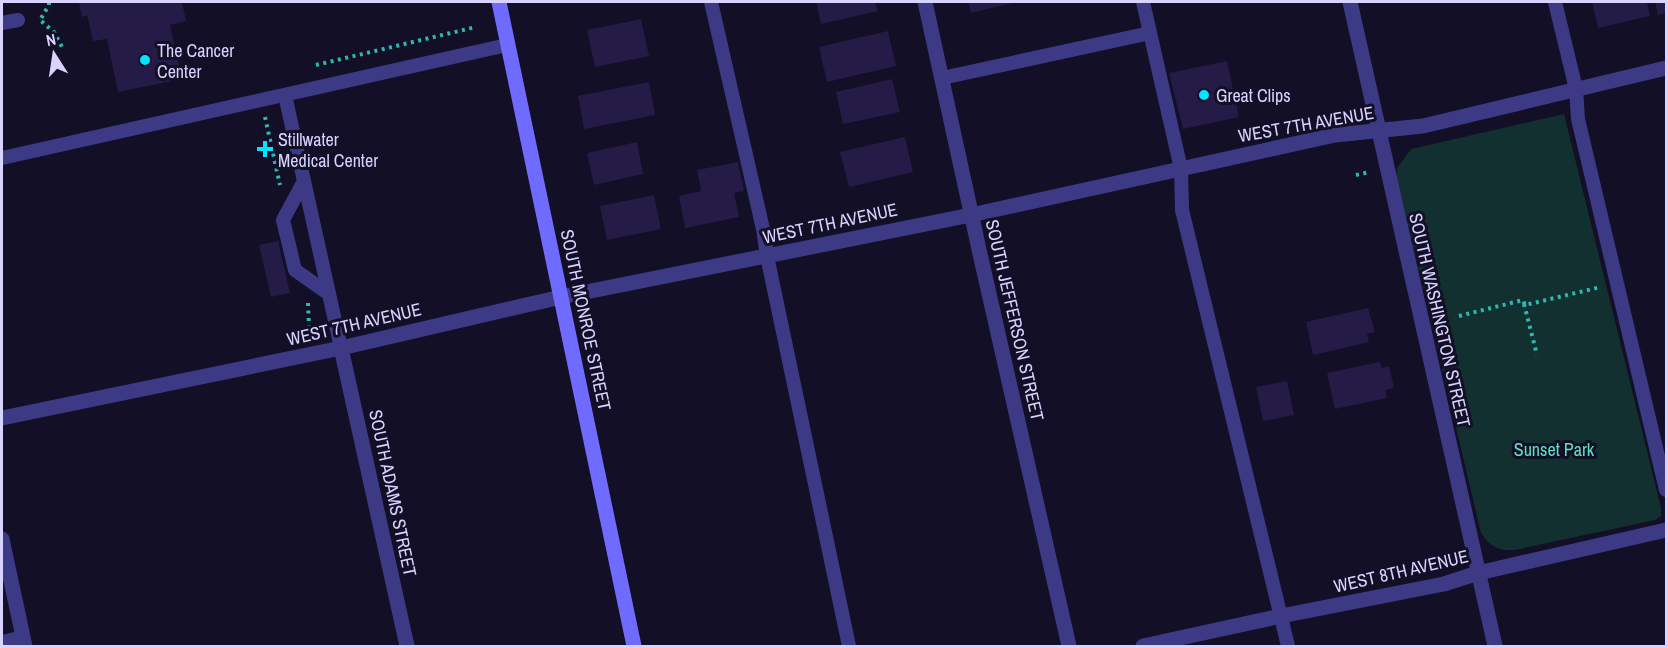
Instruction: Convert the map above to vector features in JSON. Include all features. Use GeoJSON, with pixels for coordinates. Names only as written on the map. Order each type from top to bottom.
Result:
{"type":"FeatureCollection","features":[{"type":"Feature","properties":{"kind":"street","name":"SOUTH MONROE STREET"},"geometry":{"type":"LineString","coordinates":[[499,2],[634,646]]}},
{"type":"Feature","properties":{"kind":"street","name":"SOUTH JEFFERSON STREET"},"geometry":{"type":"LineString","coordinates":[[925,2],[1069,646]]}},
{"type":"Feature","properties":{"kind":"street","name":"SOUTH WASHINGTON STREET"},"geometry":{"type":"LineString","coordinates":[[1350,2],[1495,646]]}},
{"type":"Feature","properties":{"kind":"street","name":"WEST 7TH AVENUE"},"geometry":{"type":"LineString","coordinates":[[2,418],[341,348],[561,297],[971,215],[1335,135],[1423,126],[1666,68]]}},
{"type":"Feature","properties":{"kind":"street","name":"SOUTH ADAMS STREET"},"geometry":{"type":"LineString","coordinates":[[341,348],[407,646]]}},
{"type":"Feature","properties":{"kind":"street","name":"WEST 8TH AVENUE"},"geometry":{"type":"LineString","coordinates":[[1143,646],[1444,584],[1478,573],[1666,530]]}},
{"type":"Feature","properties":{"kind":"street"},"geometry":{"type":"LineString","coordinates":[[2,539],[24,642]]}},
{"type":"Feature","properties":{"kind":"lane"},"geometry":{"type":"LineString","coordinates":[[711,2],[763,229],[849,646]]}},
{"type":"Feature","properties":{"kind":"lane"},"geometry":{"type":"LineString","coordinates":[[1143,2],[1180,169],[1182,210],[1288,646]]}},
{"type":"Feature","properties":{"kind":"lane"},"geometry":{"type":"LineString","coordinates":[[1555,2],[1576,90],[1578,119],[1666,490]]}},
{"type":"Feature","properties":{"kind":"lane"},"geometry":{"type":"LineString","coordinates":[[2,23],[18,20]]}},
{"type":"Feature","properties":{"kind":"lane"},"geometry":{"type":"LineString","coordinates":[[942,78],[1150,33]]}},
{"type":"Feature","properties":{"kind":"lane"},"geometry":{"type":"LineString","coordinates":[[2,158],[507,45]]}},
{"type":"Feature","properties":{"kind":"lane"},"geometry":{"type":"LineString","coordinates":[[285,95],[341,348]]}},
{"type":"Feature","properties":{"kind":"lane"},"geometry":{"type":"LineString","coordinates":[[304,181],[284,220],[295,270],[329,294]]}},
{"type":"Feature","properties":{"kind":"lane"},"geometry":{"type":"LineString","coordinates":[[2,642],[24,642]]}},
{"type":"Feature","properties":{"kind":"path"},"geometry":{"type":"LineString","coordinates":[[49,2],[40,20],[54,32],[62,47]]}},
{"type":"Feature","properties":{"kind":"path"},"geometry":{"type":"LineString","coordinates":[[313,66],[476,27]]}},
{"type":"Feature","properties":{"kind":"path"},"geometry":{"type":"LineString","coordinates":[[1356,175],[1370,172]]}},
{"type":"Feature","properties":{"kind":"path"},"geometry":{"type":"LineString","coordinates":[[1525,305],[1617,284]]}},
{"type":"Feature","properties":{"kind":"path"},"geometry":{"type":"LineString","coordinates":[[1459,316],[1524,300],[1537,356]]}},
{"type":"Feature","properties":{"kind":"green space","name":"Sunset Park"},"geometry":{"type":"Polygon","coordinates":[[[1564,114],[1661,508],[1661,516],[1655,520],[1515,550],[1504,550],[1491,545],[1481,533],[1397,178],[1397,168],[1411,149],[1564,114]]]}},
{"type":"Feature","properties":{"kind":"building","name":"The Cancer Center"},"geometry":{"type":"Polygon","coordinates":[[[79,2],[182,2],[186,21],[170,25],[182,79],[118,92],[107,39],[93,41],[87,15],[82,17],[79,2]]]}},
{"type":"Feature","properties":{"kind":"building"},"geometry":{"type":"Polygon","coordinates":[[[816,2],[875,2],[878,11],[821,24],[816,2]]]}},
{"type":"Feature","properties":{"kind":"building"},"geometry":{"type":"Polygon","coordinates":[[[968,2],[1016,2],[971,13],[968,2]]]}},
{"type":"Feature","properties":{"kind":"building"},"geometry":{"type":"Polygon","coordinates":[[[1592,2],[1647,2],[1650,16],[1598,28],[1592,2]]]}},
{"type":"Feature","properties":{"kind":"building"},"geometry":{"type":"Polygon","coordinates":[[[1655,2],[1666,2],[1666,13],[1658,15],[1655,2]]]}},
{"type":"Feature","properties":{"kind":"building"},"geometry":{"type":"Polygon","coordinates":[[[641,19],[649,56],[595,67],[587,30],[641,19]]]}},
{"type":"Feature","properties":{"kind":"building"},"geometry":{"type":"Polygon","coordinates":[[[888,31],[896,66],[827,82],[819,47],[888,31]]]}},
{"type":"Feature","properties":{"kind":"building","name":"Great Clips"},"geometry":{"type":"Polygon","coordinates":[[[1227,61],[1239,117],[1183,129],[1169,73],[1227,61]]]}},
{"type":"Feature","properties":{"kind":"building"},"geometry":{"type":"Polygon","coordinates":[[[892,79],[900,112],[843,124],[836,92],[892,79]]]}},
{"type":"Feature","properties":{"kind":"building"},"geometry":{"type":"Polygon","coordinates":[[[649,82],[655,115],[584,129],[578,96],[649,82]]]}},
{"type":"Feature","properties":{"kind":"building"},"geometry":{"type":"Polygon","coordinates":[[[905,137],[913,172],[849,187],[840,152],[905,137]]]}},
{"type":"Feature","properties":{"kind":"building"},"geometry":{"type":"Polygon","coordinates":[[[637,142],[643,174],[594,185],[587,153],[637,142]]]}},
{"type":"Feature","properties":{"kind":"building"},"geometry":{"type":"Polygon","coordinates":[[[738,162],[744,191],[734,193],[739,217],[685,228],[679,196],[701,191],[697,170],[738,162]]]}},
{"type":"Feature","properties":{"kind":"building"},"geometry":{"type":"Polygon","coordinates":[[[654,195],[661,229],[607,240],[600,206],[654,195]]]}},
{"type":"Feature","properties":{"kind":"building"},"geometry":{"type":"Polygon","coordinates":[[[278,241],[290,293],[271,297],[259,245],[278,241]]]}},
{"type":"Feature","properties":{"kind":"building"},"geometry":{"type":"Polygon","coordinates":[[[1368,308],[1375,332],[1367,334],[1369,342],[1313,355],[1306,322],[1368,308]]]}},
{"type":"Feature","properties":{"kind":"building"},"geometry":{"type":"Polygon","coordinates":[[[1380,362],[1382,368],[1389,366],[1394,388],[1385,390],[1387,398],[1335,409],[1327,373],[1380,362]]]}},
{"type":"Feature","properties":{"kind":"building"},"geometry":{"type":"Polygon","coordinates":[[[1287,381],[1294,415],[1263,421],[1256,387],[1287,381]]]}},
{"type":"Feature","properties":{"kind":"place","name":"The Cancer Center"},"geometry":{"type":"Point","coordinates":[145,60]}},
{"type":"Feature","properties":{"kind":"place","name":"Great Clips"},"geometry":{"type":"Point","coordinates":[1204,95]}},
{"type":"Feature","properties":{"kind":"place","name":"Stillwater Medical Center"},"geometry":{"type":"Point","coordinates":[265,149]}}]}
